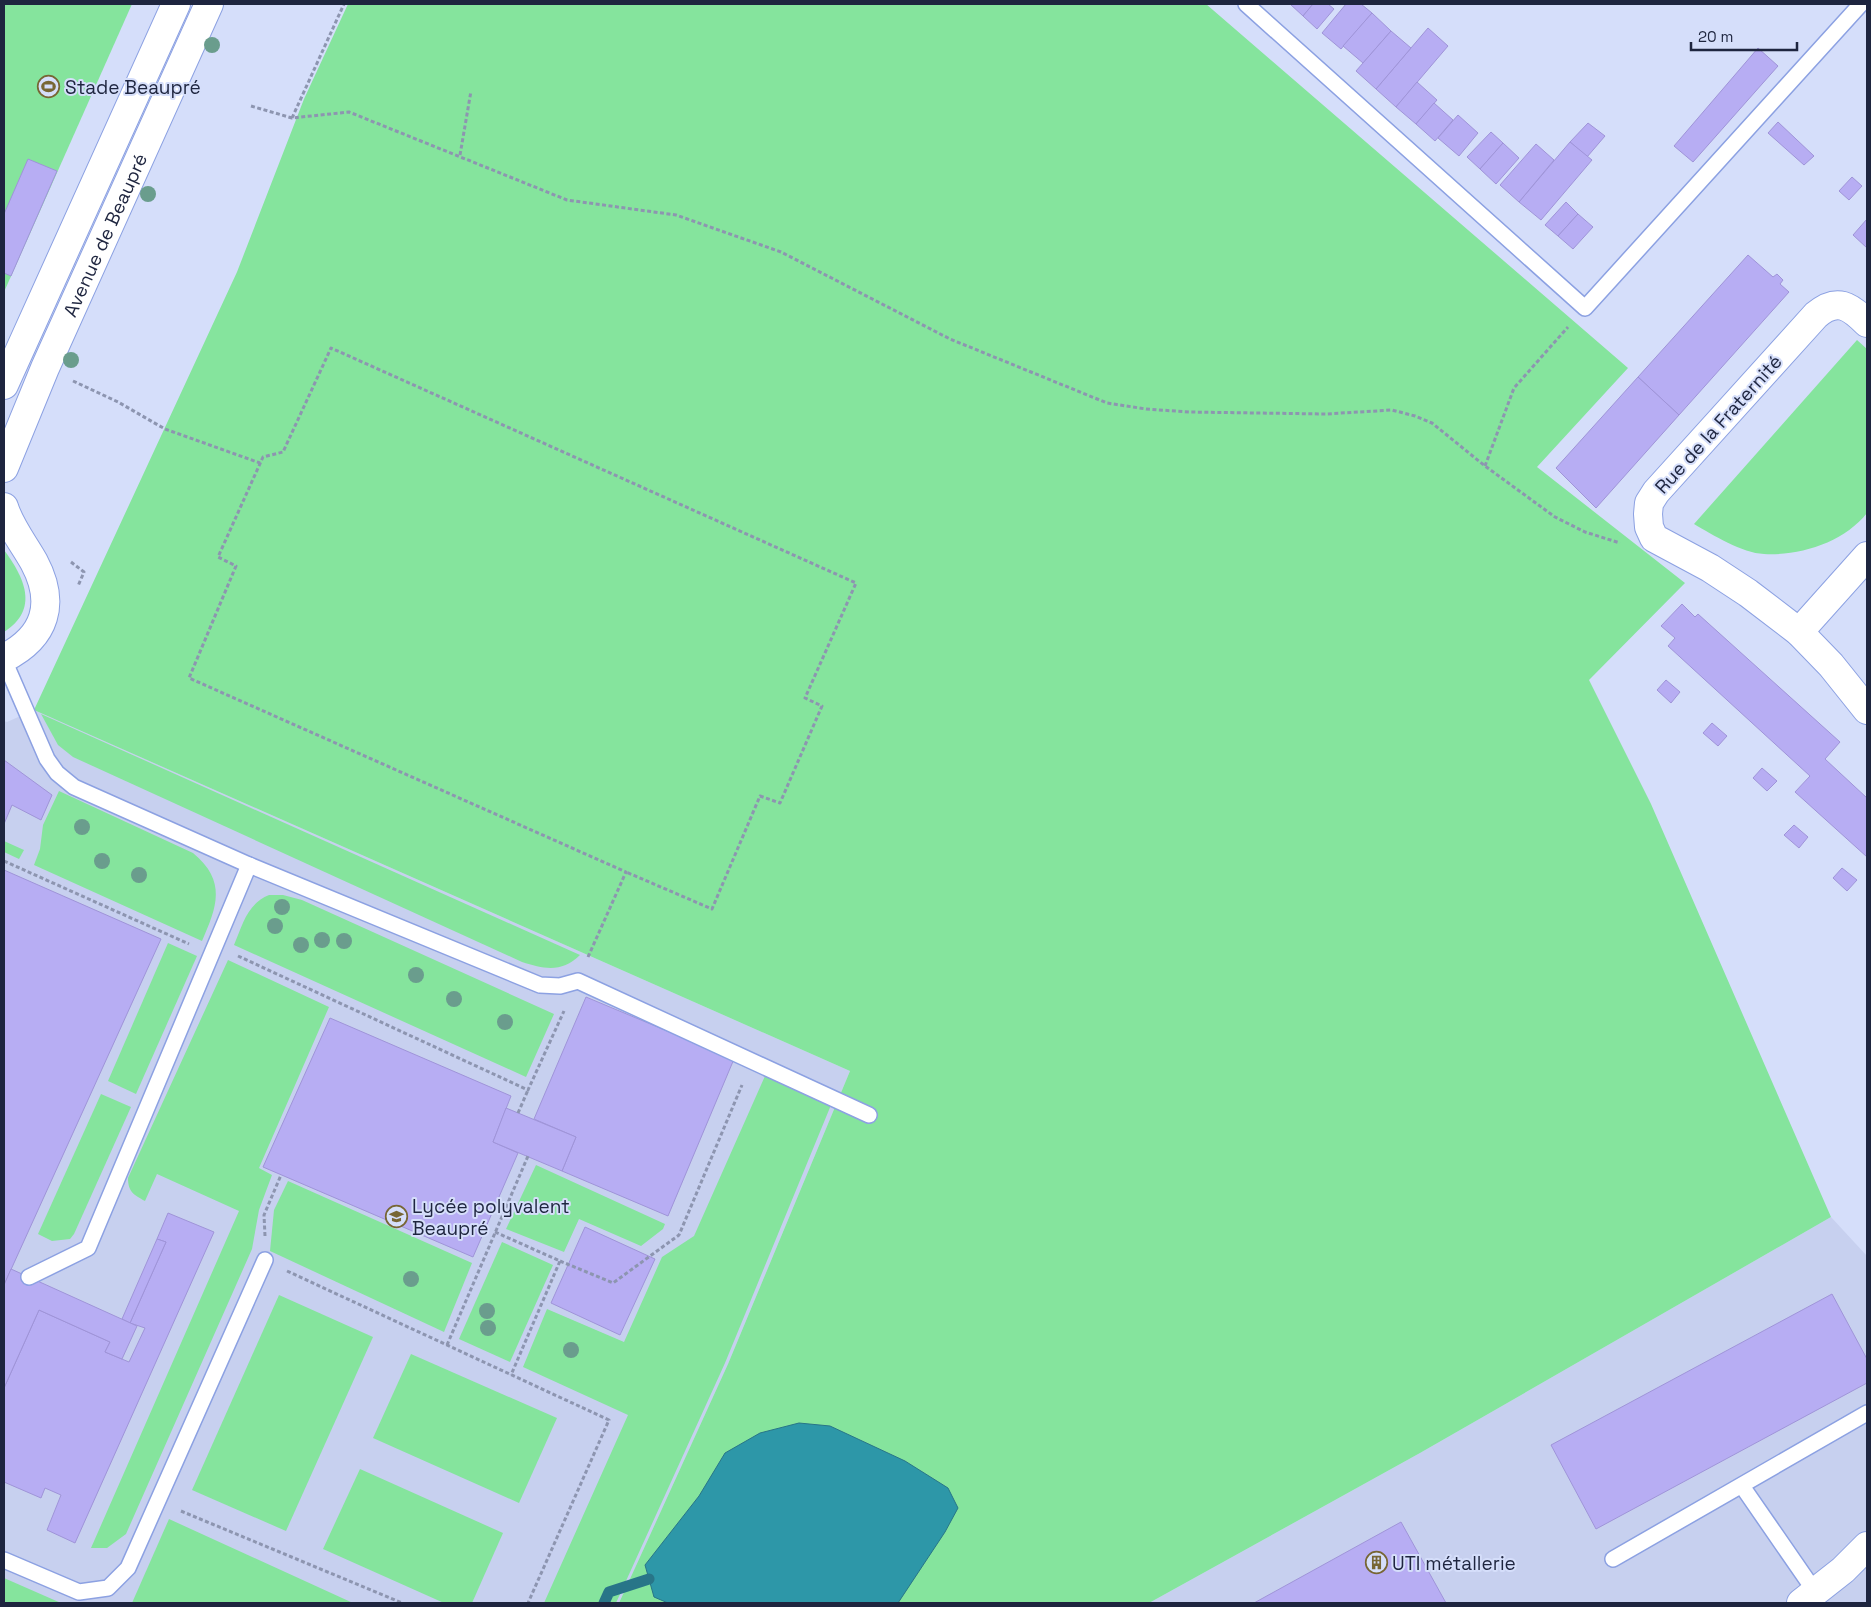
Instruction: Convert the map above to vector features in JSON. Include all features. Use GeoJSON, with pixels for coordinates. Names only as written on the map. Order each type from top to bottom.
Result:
{"type":"FeatureCollection","features":[{"type":"Feature","properties":{"kind":"street","name":"Avenue de Beaupré"},"geometry":{"type":"LineString","coordinates":[[4,385],[176,4]]}},
{"type":"Feature","properties":{"kind":"street","name":"Avenue de Beaupré"},"geometry":{"type":"LineString","coordinates":[[4,468],[45,368],[209,4]]}},
{"type":"Feature","properties":{"kind":"street","name":"Rue de la Fraternité"},"geometry":{"type":"LineString","coordinates":[[1867,323],[1856,312],[1844,306],[1834,305],[1824,308],[1656,492],[1650,503],[1649,528],[1654,538],[1671,549],[1693,557],[1718,573],[1799,632],[1831,665],[1867,710]]}},
{"type":"Feature","properties":{"kind":"street"},"geometry":{"type":"LineString","coordinates":[[4,507],[42,578],[46,605],[43,619],[29,642],[4,659]]}},
{"type":"Feature","properties":{"kind":"street"},"geometry":{"type":"LineString","coordinates":[[1799,632],[1867,556]]}},
{"type":"Feature","properties":{"kind":"street"},"geometry":{"type":"LineString","coordinates":[[1809,1598],[1867,1546]]}},
{"type":"Feature","properties":{"kind":"lane"},"geometry":{"type":"LineString","coordinates":[[1246,4],[1585,308],[1861,4]]}},
{"type":"Feature","properties":{"kind":"lane"},"geometry":{"type":"LineString","coordinates":[[4,659],[47,759],[57,773],[74,786],[249,865],[540,985],[560,986],[578,981],[869,1115]]}},
{"type":"Feature","properties":{"kind":"lane"},"geometry":{"type":"LineString","coordinates":[[29,1277],[88,1248],[249,865]]}},
{"type":"Feature","properties":{"kind":"lane"},"geometry":{"type":"LineString","coordinates":[[4,1560],[79,1592],[108,1588],[128,1568],[265,1260]]}},
{"type":"Feature","properties":{"kind":"lane"},"geometry":{"type":"LineString","coordinates":[[1613,1559],[1867,1412]]}},
{"type":"Feature","properties":{"kind":"lane"},"geometry":{"type":"LineString","coordinates":[[1742,1486],[1809,1598]]}},
{"type":"Feature","properties":{"kind":"path"},"geometry":{"type":"LineString","coordinates":[[292,118],[344,4]]}},
{"type":"Feature","properties":{"kind":"path"},"geometry":{"type":"LineString","coordinates":[[460,155],[471,91]]}},
{"type":"Feature","properties":{"kind":"path"},"geometry":{"type":"LineString","coordinates":[[251,106],[292,118],[349,112],[460,155],[567,200],[676,215],[781,252],[950,339],[1108,403],[1146,409],[1189,412],[1326,414],[1392,410],[1415,416],[1432,423],[1485,466],[1555,517],[1612,543],[1622,544]]}},
{"type":"Feature","properties":{"kind":"path"},"geometry":{"type":"LineString","coordinates":[[1485,466],[1514,388],[1585,308]]}},
{"type":"Feature","properties":{"kind":"path"},"geometry":{"type":"LineString","coordinates":[[331,348],[856,583],[805,698],[822,706],[780,803],[760,796],[712,909],[626,872],[189,678],[236,566],[218,557],[263,457],[283,452],[331,348]]}},
{"type":"Feature","properties":{"kind":"path"},"geometry":{"type":"LineString","coordinates":[[45,368],[118,402],[165,429],[260,463]]}},
{"type":"Feature","properties":{"kind":"path"},"geometry":{"type":"LineString","coordinates":[[4,861],[197,948],[214,952],[232,953],[528,1090]]}},
{"type":"Feature","properties":{"kind":"path"},"geometry":{"type":"LineString","coordinates":[[518,1113],[626,872]]}},
{"type":"Feature","properties":{"kind":"path"},"geometry":{"type":"LineString","coordinates":[[496,1232],[613,1283],[679,1236],[752,1061]]}},
{"type":"Feature","properties":{"kind":"path"},"geometry":{"type":"LineString","coordinates":[[447,1345],[528,1156]]}},
{"type":"Feature","properties":{"kind":"path"},"geometry":{"type":"LineString","coordinates":[[281,1175],[264,1215],[265,1260],[609,1420],[528,1603]]}},
{"type":"Feature","properties":{"kind":"path"},"geometry":{"type":"LineString","coordinates":[[511,1375],[560,1261]]}},
{"type":"Feature","properties":{"kind":"path"},"geometry":{"type":"LineString","coordinates":[[158,1501],[402,1603]]}},
{"type":"Feature","properties":{"kind":"shaded area","name":"Lycée polyvalent Beaupré"},"geometry":{"type":"Polygon","coordinates":[[[34,710],[850,1071],[728,1364],[619,1603],[4,1603],[4,721],[7,722],[34,710]]]}},
{"type":"Feature","properties":{"kind":"shaded area"},"geometry":{"type":"Polygon","coordinates":[[[1831,1217],[1867,1256],[1867,1603],[1149,1603],[1420,1453],[1831,1217]]]}},
{"type":"Feature","properties":{"kind":"green space","name":"Stade Beaupré"},"geometry":{"type":"Polygon","coordinates":[[[4,4],[132,4],[4,292],[4,4]]]}},
{"type":"Feature","properties":{"kind":"green space"},"geometry":{"type":"Polygon","coordinates":[[[348,4],[1206,4],[1628,368],[1537,467],[1685,583],[1589,680],[1651,804],[1831,1217],[1420,1453],[1149,1603],[619,1603],[728,1364],[850,1071],[34,710],[237,272],[304,99],[348,4]]]}},
{"type":"Feature","properties":{"kind":"green space"},"geometry":{"type":"Polygon","coordinates":[[[1857,340],[1867,349],[1867,513],[1846,532],[1821,545],[1807,550],[1778,554],[1755,553],[1746,550],[1728,543],[1694,524],[1857,340]]]}},
{"type":"Feature","properties":{"kind":"green space"},"geometry":{"type":"Polygon","coordinates":[[[4,550],[18,571],[25,592],[25,603],[22,613],[15,623],[4,632],[4,550]]]}},
{"type":"Feature","properties":{"kind":"green space"},"geometry":{"type":"Polygon","coordinates":[[[41,714],[580,955],[566,965],[552,968],[522,962],[73,757],[58,745],[41,714]]]}},
{"type":"Feature","properties":{"kind":"green space"},"geometry":{"type":"Polygon","coordinates":[[[59,791],[193,853],[204,863],[215,884],[216,895],[212,917],[202,941],[34,865],[40,849],[43,825],[59,791]]]}},
{"type":"Feature","properties":{"kind":"green space"},"geometry":{"type":"Polygon","coordinates":[[[4,841],[24,850],[19,859],[4,852],[4,841]]]}},
{"type":"Feature","properties":{"kind":"green space"},"geometry":{"type":"Polygon","coordinates":[[[269,895],[283,895],[302,900],[554,1014],[526,1077],[234,945],[243,922],[251,909],[269,895]]]}},
{"type":"Feature","properties":{"kind":"green space"},"geometry":{"type":"Polygon","coordinates":[[[168,943],[197,956],[136,1094],[108,1081],[168,943]]]}},
{"type":"Feature","properties":{"kind":"green space"},"geometry":{"type":"Polygon","coordinates":[[[228,960],[329,1007],[259,1168],[272,1175],[259,1210],[252,1249],[126,1534],[107,1548],[91,1548],[239,1211],[157,1174],[145,1201],[132,1192],[129,1187],[128,1178],[228,960]]]}},
{"type":"Feature","properties":{"kind":"green space"},"geometry":{"type":"Polygon","coordinates":[[[765,1076],[831,1105],[725,1363],[616,1603],[544,1603],[628,1415],[523,1367],[547,1309],[624,1342],[662,1257],[694,1236],[765,1076]]]}},
{"type":"Feature","properties":{"kind":"green space"},"geometry":{"type":"Polygon","coordinates":[[[101,1094],[131,1107],[74,1234],[70,1239],[52,1241],[38,1234],[101,1094]]]}},
{"type":"Feature","properties":{"kind":"green space"},"geometry":{"type":"Polygon","coordinates":[[[536,1165],[665,1224],[663,1229],[641,1246],[579,1219],[564,1252],[506,1229],[536,1165]]]}},
{"type":"Feature","properties":{"kind":"green space"},"geometry":{"type":"Polygon","coordinates":[[[288,1181],[472,1263],[444,1332],[270,1251],[274,1210],[288,1181]]]}},
{"type":"Feature","properties":{"kind":"green space"},"geometry":{"type":"Polygon","coordinates":[[[502,1242],[553,1265],[510,1362],[459,1339],[502,1242]]]}},
{"type":"Feature","properties":{"kind":"green space"},"geometry":{"type":"Polygon","coordinates":[[[279,1295],[373,1337],[286,1531],[192,1490],[279,1295]]]}},
{"type":"Feature","properties":{"kind":"green space"},"geometry":{"type":"Polygon","coordinates":[[[411,1354],[557,1418],[519,1503],[373,1438],[411,1354]]]}},
{"type":"Feature","properties":{"kind":"green space"},"geometry":{"type":"Polygon","coordinates":[[[360,1469],[503,1533],[472,1603],[444,1603],[323,1549],[360,1469]]]}},
{"type":"Feature","properties":{"kind":"green space"},"geometry":{"type":"Polygon","coordinates":[[[169,1519],[353,1603],[132,1603],[169,1519]]]}},
{"type":"Feature","properties":{"kind":"green space"},"geometry":{"type":"Polygon","coordinates":[[[4,1578],[61,1603],[4,1603],[4,1578]]]}},
{"type":"Feature","properties":{"kind":"water"},"geometry":{"type":"Polygon","coordinates":[[[799,1423],[830,1426],[905,1461],[948,1488],[958,1508],[945,1532],[898,1603],[668,1603],[654,1597],[645,1565],[699,1496],[725,1453],[760,1433],[799,1423]]]}},
{"type":"Feature","properties":{"kind":"building"},"geometry":{"type":"Polygon","coordinates":[[[1290,4],[1313,4],[1303,16],[1290,4]]]}},
{"type":"Feature","properties":{"kind":"building"},"geometry":{"type":"Polygon","coordinates":[[[1313,4],[1328,4],[1334,9],[1317,29],[1303,16],[1313,4]]]}},
{"type":"Feature","properties":{"kind":"building"},"geometry":{"type":"Polygon","coordinates":[[[1346,4],[1361,4],[1372,13],[1341,49],[1322,33],[1346,4]]]}},
{"type":"Feature","properties":{"kind":"building"},"geometry":{"type":"Polygon","coordinates":[[[1372,13],[1391,31],[1363,63],[1343,46],[1372,13]]]}},
{"type":"Feature","properties":{"kind":"building"},"geometry":{"type":"Polygon","coordinates":[[[1428,28],[1448,46],[1396,107],[1376,89],[1428,28]]]}},
{"type":"Feature","properties":{"kind":"building"},"geometry":{"type":"Polygon","coordinates":[[[1391,31],[1411,48],[1376,89],[1356,71],[1391,31]]]}},
{"type":"Feature","properties":{"kind":"building"},"geometry":{"type":"Polygon","coordinates":[[[1758,48],[1778,66],[1693,162],[1674,146],[1758,48]]]}},
{"type":"Feature","properties":{"kind":"building"},"geometry":{"type":"Polygon","coordinates":[[[1417,82],[1437,100],[1416,124],[1396,107],[1417,82]]]}},
{"type":"Feature","properties":{"kind":"building"},"geometry":{"type":"Polygon","coordinates":[[[1434,103],[1453,120],[1435,141],[1416,124],[1434,103]]]}},
{"type":"Feature","properties":{"kind":"building"},"geometry":{"type":"Polygon","coordinates":[[[1458,115],[1478,133],[1459,156],[1438,138],[1458,115]]]}},
{"type":"Feature","properties":{"kind":"building"},"geometry":{"type":"Polygon","coordinates":[[[1778,122],[1814,156],[1804,165],[1768,133],[1778,122]]]}},
{"type":"Feature","properties":{"kind":"building"},"geometry":{"type":"Polygon","coordinates":[[[1588,123],[1605,136],[1587,157],[1570,142],[1588,123]]]}},
{"type":"Feature","properties":{"kind":"building"},"geometry":{"type":"Polygon","coordinates":[[[1491,132],[1503,143],[1480,169],[1467,157],[1491,132]]]}},
{"type":"Feature","properties":{"kind":"building"},"geometry":{"type":"Polygon","coordinates":[[[1570,142],[1592,160],[1541,220],[1519,202],[1570,142]]]}},
{"type":"Feature","properties":{"kind":"building"},"geometry":{"type":"Polygon","coordinates":[[[1503,143],[1519,158],[1496,184],[1480,169],[1503,143]]]}},
{"type":"Feature","properties":{"kind":"building"},"geometry":{"type":"Polygon","coordinates":[[[1536,144],[1554,160],[1519,202],[1500,185],[1536,144]]]}},
{"type":"Feature","properties":{"kind":"building"},"geometry":{"type":"Polygon","coordinates":[[[28,159],[57,171],[11,276],[4,273],[4,214],[28,159]]]}},
{"type":"Feature","properties":{"kind":"building"},"geometry":{"type":"Polygon","coordinates":[[[1852,177],[1862,186],[1849,200],[1839,191],[1852,177]]]}},
{"type":"Feature","properties":{"kind":"building"},"geometry":{"type":"Polygon","coordinates":[[[1566,202],[1578,214],[1558,236],[1545,225],[1566,202]]]}},
{"type":"Feature","properties":{"kind":"building"},"geometry":{"type":"Polygon","coordinates":[[[1578,214],[1593,227],[1573,249],[1558,236],[1578,214]]]}},
{"type":"Feature","properties":{"kind":"building"},"geometry":{"type":"Polygon","coordinates":[[[1867,219],[1867,248],[1853,235],[1867,219]]]}},
{"type":"Feature","properties":{"kind":"building"},"geometry":{"type":"Polygon","coordinates":[[[1748,255],[1773,277],[1777,274],[1783,280],[1780,284],[1789,292],[1679,415],[1638,377],[1748,255]]]}},
{"type":"Feature","properties":{"kind":"building"},"geometry":{"type":"Polygon","coordinates":[[[1638,377],[1679,415],[1596,508],[1556,468],[1638,377]]]}},
{"type":"Feature","properties":{"kind":"building"},"geometry":{"type":"Polygon","coordinates":[[[1682,604],[1695,617],[1698,614],[1840,742],[1825,759],[1867,798],[1867,857],[1795,792],[1810,776],[1668,646],[1675,638],[1661,626],[1682,604]]]}},
{"type":"Feature","properties":{"kind":"building"},"geometry":{"type":"Polygon","coordinates":[[[1666,680],[1680,692],[1671,703],[1657,690],[1666,680]]]}},
{"type":"Feature","properties":{"kind":"building"},"geometry":{"type":"Polygon","coordinates":[[[1712,723],[1727,736],[1718,746],[1703,733],[1712,723]]]}},
{"type":"Feature","properties":{"kind":"building"},"geometry":{"type":"Polygon","coordinates":[[[4,760],[52,795],[41,820],[12,805],[4,824],[4,760]]]}},
{"type":"Feature","properties":{"kind":"building"},"geometry":{"type":"Polygon","coordinates":[[[1762,768],[1777,781],[1767,791],[1753,778],[1762,768]]]}},
{"type":"Feature","properties":{"kind":"building"},"geometry":{"type":"Polygon","coordinates":[[[1794,825],[1808,837],[1799,848],[1784,835],[1794,825]]]}},
{"type":"Feature","properties":{"kind":"building"},"geometry":{"type":"Polygon","coordinates":[[[1842,868],[1857,880],[1847,891],[1833,878],[1842,868]]]}},
{"type":"Feature","properties":{"kind":"building"},"geometry":{"type":"Polygon","coordinates":[[[4,870],[161,939],[4,1285],[4,870]]]}},
{"type":"Feature","properties":{"kind":"building"},"geometry":{"type":"Polygon","coordinates":[[[586,997],[734,1059],[668,1216],[562,1171],[576,1137],[534,1119],[586,997]]]}},
{"type":"Feature","properties":{"kind":"building"},"geometry":{"type":"Polygon","coordinates":[[[330,1018],[511,1096],[493,1142],[518,1153],[473,1257],[263,1167],[330,1018]]]}},
{"type":"Feature","properties":{"kind":"building"},"geometry":{"type":"Polygon","coordinates":[[[506,1108],[576,1137],[562,1171],[493,1142],[506,1108]]]}},
{"type":"Feature","properties":{"kind":"building"},"geometry":{"type":"Polygon","coordinates":[[[168,1213],[214,1232],[75,1543],[47,1530],[61,1495],[45,1488],[41,1498],[4,1482],[4,1388],[39,1310],[110,1342],[105,1352],[129,1362],[145,1328],[130,1323],[166,1242],[157,1239],[168,1213]]]}},
{"type":"Feature","properties":{"kind":"building"},"geometry":{"type":"Polygon","coordinates":[[[585,1227],[655,1259],[620,1335],[551,1303],[585,1227]]]}},
{"type":"Feature","properties":{"kind":"building"},"geometry":{"type":"Polygon","coordinates":[[[157,1239],[166,1242],[130,1323],[122,1319],[157,1239]]]}},
{"type":"Feature","properties":{"kind":"building"},"geometry":{"type":"Polygon","coordinates":[[[11,1269],[137,1326],[122,1359],[105,1352],[110,1342],[39,1310],[4,1388],[4,1285],[11,1269]]]}},
{"type":"Feature","properties":{"kind":"building"},"geometry":{"type":"Polygon","coordinates":[[[1832,1294],[1867,1359],[1867,1383],[1596,1529],[1551,1445],[1832,1294]]]}},
{"type":"Feature","properties":{"kind":"building","name":"UTI métallerie"},"geometry":{"type":"Polygon","coordinates":[[[1401,1522],[1446,1603],[1254,1603],[1401,1522]]]}},
{"type":"Feature","properties":{"kind":"waterway"},"geometry":{"type":"LineString","coordinates":[[604,1603],[609,1592],[649,1579]]}},
{"type":"Feature","properties":{"kind":"place","name":"Stade Beaupré"},"geometry":{"type":"Point","coordinates":[49,87]}},
{"type":"Feature","properties":{"kind":"place","name":"Lycée polyvalent Beaupré"},"geometry":{"type":"Point","coordinates":[396,1217]}},
{"type":"Feature","properties":{"kind":"place","name":"UTI métallerie"},"geometry":{"type":"Point","coordinates":[1376,1563]}}]}
